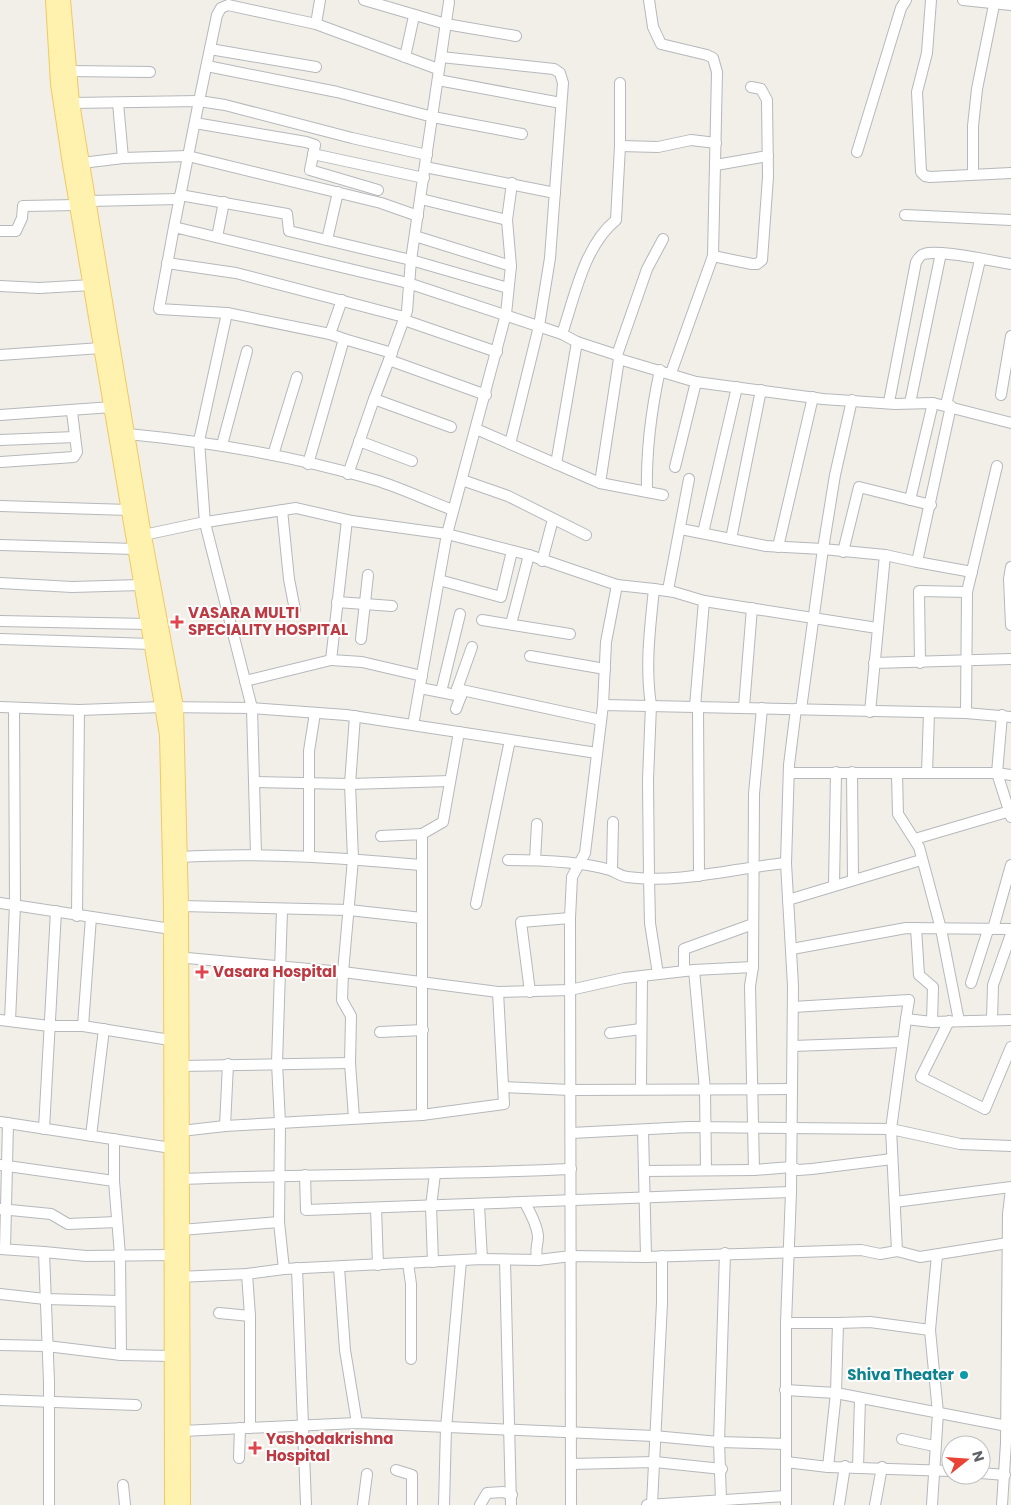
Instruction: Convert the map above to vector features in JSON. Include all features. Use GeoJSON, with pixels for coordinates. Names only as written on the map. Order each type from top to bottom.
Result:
{"type":"FeatureCollection","features":[{"type":"Feature","properties":{"kind":"main road"},"geometry":{"type":"LineString","coordinates":[[52,0],[58,84],[128,434],[141,585],[151,644],[169,707],[167,736],[170,929],[176,957],[181,1066],[181,1131],[176,1149],[181,1179],[181,1230],[176,1277],[172,1356],[172,1505]]}},
{"type":"Feature","properties":{"kind":"main road"},"geometry":{"type":"LineString","coordinates":[[63,0],[68,71],[82,163],[83,203],[101,348],[129,510],[137,540],[169,707],[180,857],[181,906],[170,1040],[176,1149],[171,1255],[176,1277],[183,1505]]}},
{"type":"Feature","properties":{"kind":"street"},"geometry":{"type":"LineString","coordinates":[[316,24],[320,0]]}},
{"type":"Feature","properties":{"kind":"street"},"geometry":{"type":"LineString","coordinates":[[364,0],[446,24],[516,36]]}},
{"type":"Feature","properties":{"kind":"street"},"geometry":{"type":"LineString","coordinates":[[647,492],[648,436],[651,410],[713,256],[716,165],[716,64],[707,55],[661,44],[653,28],[650,0]]}},
{"type":"Feature","properties":{"kind":"street"},"geometry":{"type":"LineString","coordinates":[[857,152],[900,8],[906,0]]}},
{"type":"Feature","properties":{"kind":"street"},"geometry":{"type":"LineString","coordinates":[[930,0],[927,53],[917,92],[921,172],[925,176],[930,177],[1011,173]]}},
{"type":"Feature","properties":{"kind":"street"},"geometry":{"type":"LineString","coordinates":[[963,0],[1011,5]]}},
{"type":"Feature","properties":{"kind":"street"},"geometry":{"type":"LineString","coordinates":[[348,474],[407,311],[411,260],[449,2]]}},
{"type":"Feature","properties":{"kind":"street"},"geometry":{"type":"LineString","coordinates":[[973,174],[973,126],[977,90],[995,2]]}},
{"type":"Feature","properties":{"kind":"street"},"geometry":{"type":"LineString","coordinates":[[486,395],[330,334],[227,313],[158,309],[179,197],[218,15],[224,6],[316,24],[405,57],[438,74],[561,103]]}},
{"type":"Feature","properties":{"kind":"street"},"geometry":{"type":"LineString","coordinates":[[405,57],[414,16]]}},
{"type":"Feature","properties":{"kind":"street"},"geometry":{"type":"LineString","coordinates":[[210,49],[316,67]]}},
{"type":"Feature","properties":{"kind":"street"},"geometry":{"type":"LineString","coordinates":[[441,57],[558,71],[562,83],[550,258],[539,326],[510,444]]}},
{"type":"Feature","properties":{"kind":"street"},"geometry":{"type":"LineString","coordinates":[[207,66],[337,92],[433,116],[522,134]]}},
{"type":"Feature","properties":{"kind":"street"},"geometry":{"type":"LineString","coordinates":[[68,71],[150,72]]}},
{"type":"Feature","properties":{"kind":"street"},"geometry":{"type":"LineString","coordinates":[[562,334],[587,260],[603,231],[616,220],[620,146],[620,83]]}},
{"type":"Feature","properties":{"kind":"street"},"geometry":{"type":"LineString","coordinates":[[713,256],[752,264],[757,264],[762,260],[768,156],[766,95],[761,89],[751,87]]}},
{"type":"Feature","properties":{"kind":"street"},"geometry":{"type":"LineString","coordinates":[[72,103],[199,101],[225,104],[352,138],[427,154]]}},
{"type":"Feature","properties":{"kind":"street"},"geometry":{"type":"LineString","coordinates":[[118,103],[122,158]]}},
{"type":"Feature","properties":{"kind":"street"},"geometry":{"type":"LineString","coordinates":[[195,123],[315,145],[310,170],[378,190]]}},
{"type":"Feature","properties":{"kind":"street"},"geometry":{"type":"LineString","coordinates":[[620,146],[658,147],[691,140],[716,143]]}},
{"type":"Feature","properties":{"kind":"street"},"geometry":{"type":"LineString","coordinates":[[313,154],[424,178]]}},
{"type":"Feature","properties":{"kind":"street"},"geometry":{"type":"LineString","coordinates":[[82,163],[122,158],[188,156],[381,203],[418,216]]}},
{"type":"Feature","properties":{"kind":"street"},"geometry":{"type":"LineString","coordinates":[[716,165],[768,156]]}},
{"type":"Feature","properties":{"kind":"street"},"geometry":{"type":"LineString","coordinates":[[425,167],[555,193]]}},
{"type":"Feature","properties":{"kind":"street"},"geometry":{"type":"LineString","coordinates":[[413,725],[447,534],[486,395],[506,314],[511,266],[507,220],[512,183]]}},
{"type":"Feature","properties":{"kind":"street"},"geometry":{"type":"LineString","coordinates":[[327,240],[338,192]]}},
{"type":"Feature","properties":{"kind":"street"},"geometry":{"type":"LineString","coordinates":[[0,231],[16,231],[19,227],[23,206],[179,197],[224,202],[287,214],[290,232],[411,260],[508,288]]}},
{"type":"Feature","properties":{"kind":"street"},"geometry":{"type":"LineString","coordinates":[[421,199],[507,220]]}},
{"type":"Feature","properties":{"kind":"street"},"geometry":{"type":"LineString","coordinates":[[217,237],[224,202]]}},
{"type":"Feature","properties":{"kind":"street"},"geometry":{"type":"LineString","coordinates":[[905,215],[1011,220]]}},
{"type":"Feature","properties":{"kind":"street"},"geometry":{"type":"LineString","coordinates":[[174,227],[408,283],[506,314],[618,357],[696,382],[813,398],[933,403],[1011,423]]}},
{"type":"Feature","properties":{"kind":"street"},"geometry":{"type":"LineString","coordinates":[[415,236],[511,266]]}},
{"type":"Feature","properties":{"kind":"street"},"geometry":{"type":"LineString","coordinates":[[600,483],[618,357],[647,269],[663,239]]}},
{"type":"Feature","properties":{"kind":"street"},"geometry":{"type":"LineString","coordinates":[[910,403],[941,253]]}},
{"type":"Feature","properties":{"kind":"street"},"geometry":{"type":"LineString","coordinates":[[889,402],[916,262],[924,254],[941,253],[1011,264]]}},
{"type":"Feature","properties":{"kind":"street"},"geometry":{"type":"LineString","coordinates":[[917,562],[931,505],[948,406],[980,260]]}},
{"type":"Feature","properties":{"kind":"street"},"geometry":{"type":"LineString","coordinates":[[167,263],[236,273],[342,300],[404,319],[496,352]]}},
{"type":"Feature","properties":{"kind":"street"},"geometry":{"type":"LineString","coordinates":[[0,286],[39,288],[92,285]]}},
{"type":"Feature","properties":{"kind":"street"},"geometry":{"type":"LineString","coordinates":[[330,334],[342,300]]}},
{"type":"Feature","properties":{"kind":"street"},"geometry":{"type":"LineString","coordinates":[[227,313],[199,441],[205,522],[252,708],[256,855]]}},
{"type":"Feature","properties":{"kind":"street"},"geometry":{"type":"LineString","coordinates":[[1001,395],[1011,336]]}},
{"type":"Feature","properties":{"kind":"street"},"geometry":{"type":"LineString","coordinates":[[308,464],[344,339]]}},
{"type":"Feature","properties":{"kind":"street"},"geometry":{"type":"LineString","coordinates":[[556,464],[577,342]]}},
{"type":"Feature","properties":{"kind":"street"},"geometry":{"type":"LineString","coordinates":[[0,355],[101,348]]}},
{"type":"Feature","properties":{"kind":"street"},"geometry":{"type":"LineString","coordinates":[[222,445],[247,351]]}},
{"type":"Feature","properties":{"kind":"street"},"geometry":{"type":"LineString","coordinates":[[273,455],[296,377]]}},
{"type":"Feature","properties":{"kind":"street"},"geometry":{"type":"LineString","coordinates":[[674,467],[696,382]]}},
{"type":"Feature","properties":{"kind":"street"},"geometry":{"type":"LineString","coordinates":[[703,533],[737,387]]}},
{"type":"Feature","properties":{"kind":"street"},"geometry":{"type":"LineString","coordinates":[[731,539],[761,390]]}},
{"type":"Feature","properties":{"kind":"street"},"geometry":{"type":"LineString","coordinates":[[778,547],[813,398]]}},
{"type":"Feature","properties":{"kind":"street"},"geometry":{"type":"LineString","coordinates":[[374,399],[451,426]]}},
{"type":"Feature","properties":{"kind":"street"},"geometry":{"type":"LineString","coordinates":[[662,1256],[662,1303],[654,1436],[655,1462],[649,1504],[697,1503],[721,1500],[786,1501],[785,1390],[792,1167],[793,1007],[792,949],[786,863],[789,773],[835,475],[852,400]]}},
{"type":"Feature","properties":{"kind":"street"},"geometry":{"type":"LineString","coordinates":[[910,500],[933,403]]}},
{"type":"Feature","properties":{"kind":"street"},"geometry":{"type":"LineString","coordinates":[[0,415],[72,412],[112,407]]}},
{"type":"Feature","properties":{"kind":"street"},"geometry":{"type":"LineString","coordinates":[[1,462],[74,457],[77,452],[72,412]]}},
{"type":"Feature","properties":{"kind":"street"},"geometry":{"type":"LineString","coordinates":[[476,429],[600,483],[664,495]]}},
{"type":"Feature","properties":{"kind":"street"},"geometry":{"type":"LineString","coordinates":[[128,434],[199,441],[273,455],[376,481],[454,510]]}},
{"type":"Feature","properties":{"kind":"street"},"geometry":{"type":"LineString","coordinates":[[0,440],[75,437]]}},
{"type":"Feature","properties":{"kind":"street"},"geometry":{"type":"LineString","coordinates":[[359,441],[412,461]]}},
{"type":"Feature","properties":{"kind":"street"},"geometry":{"type":"LineString","coordinates":[[966,713],[967,592],[997,466]]}},
{"type":"Feature","properties":{"kind":"street"},"geometry":{"type":"LineString","coordinates":[[668,590],[689,479]]}},
{"type":"Feature","properties":{"kind":"street"},"geometry":{"type":"LineString","coordinates":[[462,480],[508,496],[586,535]]}},
{"type":"Feature","properties":{"kind":"street"},"geometry":{"type":"LineString","coordinates":[[842,552],[859,487],[931,505]]}},
{"type":"Feature","properties":{"kind":"street"},"geometry":{"type":"LineString","coordinates":[[0,506],[129,510]]}},
{"type":"Feature","properties":{"kind":"street"},"geometry":{"type":"LineString","coordinates":[[0,545],[137,540],[205,522],[296,508],[347,520],[447,534],[529,555],[542,561],[618,585],[668,590],[704,601],[877,628]]}},
{"type":"Feature","properties":{"kind":"street"},"geometry":{"type":"LineString","coordinates":[[282,510],[289,579],[295,610]]}},
{"type":"Feature","properties":{"kind":"street"},"geometry":{"type":"LineString","coordinates":[[542,561],[553,519]]}},
{"type":"Feature","properties":{"kind":"street"},"geometry":{"type":"LineString","coordinates":[[332,660],[347,520]]}},
{"type":"Feature","properties":{"kind":"street"},"geometry":{"type":"LineString","coordinates":[[681,529],[778,547],[885,555],[972,572]]}},
{"type":"Feature","properties":{"kind":"street"},"geometry":{"type":"LineString","coordinates":[[439,580],[501,597],[512,551]]}},
{"type":"Feature","properties":{"kind":"street"},"geometry":{"type":"LineString","coordinates":[[511,624],[529,555]]}},
{"type":"Feature","properties":{"kind":"street"},"geometry":{"type":"LineString","coordinates":[[870,712],[885,555]]}},
{"type":"Feature","properties":{"kind":"street"},"geometry":{"type":"LineString","coordinates":[[1011,567],[1009,579],[1011,625]]}},
{"type":"Feature","properties":{"kind":"street"},"geometry":{"type":"LineString","coordinates":[[361,639],[368,575]]}},
{"type":"Feature","properties":{"kind":"street"},"geometry":{"type":"LineString","coordinates":[[0,583],[72,587],[141,585]]}},
{"type":"Feature","properties":{"kind":"street"},"geometry":{"type":"LineString","coordinates":[[571,1505],[570,918],[572,877],[585,854],[603,705],[606,642],[618,585]]}},
{"type":"Feature","properties":{"kind":"street"},"geometry":{"type":"LineString","coordinates":[[654,589],[648,648],[648,687],[651,705],[648,780],[648,878],[650,923],[658,974]]}},
{"type":"Feature","properties":{"kind":"street"},"geometry":{"type":"LineString","coordinates":[[920,663],[918,591],[967,592]]}},
{"type":"Feature","properties":{"kind":"street"},"geometry":{"type":"LineString","coordinates":[[699,876],[697,706],[704,601]]}},
{"type":"Feature","properties":{"kind":"street"},"geometry":{"type":"LineString","coordinates":[[338,602],[392,606]]}},
{"type":"Feature","properties":{"kind":"street"},"geometry":{"type":"LineString","coordinates":[[744,707],[752,608]]}},
{"type":"Feature","properties":{"kind":"street"},"geometry":{"type":"LineString","coordinates":[[441,692],[460,614]]}},
{"type":"Feature","properties":{"kind":"street"},"geometry":{"type":"LineString","coordinates":[[0,620],[148,624]]}},
{"type":"Feature","properties":{"kind":"street"},"geometry":{"type":"LineString","coordinates":[[482,620],[570,634]]}},
{"type":"Feature","properties":{"kind":"street"},"geometry":{"type":"LineString","coordinates":[[0,639],[151,644]]}},
{"type":"Feature","properties":{"kind":"street"},"geometry":{"type":"LineString","coordinates":[[456,709],[472,647]]}},
{"type":"Feature","properties":{"kind":"street"},"geometry":{"type":"LineString","coordinates":[[530,656],[605,669]]}},
{"type":"Feature","properties":{"kind":"street"},"geometry":{"type":"LineString","coordinates":[[874,664],[1011,659]]}},
{"type":"Feature","properties":{"kind":"street"},"geometry":{"type":"LineString","coordinates":[[245,681],[332,660],[362,662],[422,676]]}},
{"type":"Feature","properties":{"kind":"street"},"geometry":{"type":"LineString","coordinates":[[420,688],[459,693],[601,720]]}},
{"type":"Feature","properties":{"kind":"street"},"geometry":{"type":"LineString","coordinates":[[603,705],[966,713],[1006,716],[997,773],[1010,814],[915,839]]}},
{"type":"Feature","properties":{"kind":"street"},"geometry":{"type":"LineString","coordinates":[[0,707],[79,710],[169,707],[252,708],[355,716],[597,753]]}},
{"type":"Feature","properties":{"kind":"street"},"geometry":{"type":"LineString","coordinates":[[14,708],[15,905],[5,1021],[49,1026],[83,1026],[170,1040]]}},
{"type":"Feature","properties":{"kind":"street"},"geometry":{"type":"LineString","coordinates":[[754,1170],[750,986],[753,924],[754,794],[762,708]]}},
{"type":"Feature","properties":{"kind":"street"},"geometry":{"type":"LineString","coordinates":[[78,916],[79,710]]}},
{"type":"Feature","properties":{"kind":"street"},"geometry":{"type":"LineString","coordinates":[[309,856],[309,750],[315,713]]}},
{"type":"Feature","properties":{"kind":"street"},"geometry":{"type":"LineString","coordinates":[[926,773],[929,713]]}},
{"type":"Feature","properties":{"kind":"street"},"geometry":{"type":"LineString","coordinates":[[354,1118],[350,1062],[350,1016],[342,1000],[353,859],[350,784],[355,716]]}},
{"type":"Feature","properties":{"kind":"street"},"geometry":{"type":"LineString","coordinates":[[382,836],[422,834],[443,822],[459,732]]}},
{"type":"Feature","properties":{"kind":"street"},"geometry":{"type":"LineString","coordinates":[[476,904],[510,740]]}},
{"type":"Feature","properties":{"kind":"street"},"geometry":{"type":"LineString","coordinates":[[834,885],[836,772]]}},
{"type":"Feature","properties":{"kind":"street"},"geometry":{"type":"LineString","coordinates":[[852,772],[853,880]]}},
{"type":"Feature","properties":{"kind":"street"},"geometry":{"type":"LineString","coordinates":[[789,773],[997,773],[1011,775]]}},
{"type":"Feature","properties":{"kind":"street"},"geometry":{"type":"LineString","coordinates":[[897,774],[898,814],[915,839],[942,929],[954,1021],[921,1077],[986,1109],[1011,1047]]}},
{"type":"Feature","properties":{"kind":"street"},"geometry":{"type":"LineString","coordinates":[[254,782],[350,784],[450,781]]}},
{"type":"Feature","properties":{"kind":"street"},"geometry":{"type":"LineString","coordinates":[[612,870],[613,822]]}},
{"type":"Feature","properties":{"kind":"street"},"geometry":{"type":"LineString","coordinates":[[535,860],[537,824]]}},
{"type":"Feature","properties":{"kind":"street"},"geometry":{"type":"LineString","coordinates":[[422,834],[422,1115]]}},
{"type":"Feature","properties":{"kind":"street"},"geometry":{"type":"LineString","coordinates":[[180,857],[309,856],[421,866]]}},
{"type":"Feature","properties":{"kind":"street"},"geometry":{"type":"LineString","coordinates":[[508,860],[535,860],[612,870],[627,877],[648,878],[699,876],[753,866],[786,863]]}},
{"type":"Feature","properties":{"kind":"street"},"geometry":{"type":"LineString","coordinates":[[788,900],[921,860]]}},
{"type":"Feature","properties":{"kind":"street"},"geometry":{"type":"LineString","coordinates":[[971,983],[1011,865]]}},
{"type":"Feature","properties":{"kind":"street"},"geometry":{"type":"LineString","coordinates":[[0,903],[170,929]]}},
{"type":"Feature","properties":{"kind":"street"},"geometry":{"type":"LineString","coordinates":[[181,906],[282,910],[349,910],[422,918]]}},
{"type":"Feature","properties":{"kind":"street"},"geometry":{"type":"LineString","coordinates":[[282,910],[277,1063],[280,1123],[279,1222],[284,1269]]}},
{"type":"Feature","properties":{"kind":"street"},"geometry":{"type":"LineString","coordinates":[[44,1129],[56,911]]}},
{"type":"Feature","properties":{"kind":"street"},"geometry":{"type":"LineString","coordinates":[[83,1026],[91,918]]}},
{"type":"Feature","properties":{"kind":"street"},"geometry":{"type":"LineString","coordinates":[[530,992],[521,922],[570,918]]}},
{"type":"Feature","properties":{"kind":"street"},"geometry":{"type":"LineString","coordinates":[[706,1170],[708,1128],[705,1090],[689,971],[684,950],[753,924]]}},
{"type":"Feature","properties":{"kind":"street"},"geometry":{"type":"LineString","coordinates":[[792,949],[906,928],[1011,929]]}},
{"type":"Feature","properties":{"kind":"street"},"geometry":{"type":"LineString","coordinates":[[916,928],[919,975],[933,987],[932,1022]]}},
{"type":"Feature","properties":{"kind":"street"},"geometry":{"type":"LineString","coordinates":[[992,1020],[993,985],[1011,934]]}},
{"type":"Feature","properties":{"kind":"street"},"geometry":{"type":"LineString","coordinates":[[176,957],[279,968],[343,972],[423,984],[498,992],[570,990],[642,976],[752,967]]}},
{"type":"Feature","properties":{"kind":"street"},"geometry":{"type":"LineString","coordinates":[[641,1088],[642,976]]}},
{"type":"Feature","properties":{"kind":"street"},"geometry":{"type":"LineString","coordinates":[[181,1131],[225,1126],[422,1115],[504,1104],[498,992]]}},
{"type":"Feature","properties":{"kind":"street"},"geometry":{"type":"LineString","coordinates":[[793,1007],[909,1000],[891,1129],[897,1250]]}},
{"type":"Feature","properties":{"kind":"street"},"geometry":{"type":"LineString","coordinates":[[906,1019],[932,1022],[1011,1020]]}},
{"type":"Feature","properties":{"kind":"street"},"geometry":{"type":"LineString","coordinates":[[91,1136],[104,1029]]}},
{"type":"Feature","properties":{"kind":"street"},"geometry":{"type":"LineString","coordinates":[[610,1033],[641,1029]]}},
{"type":"Feature","properties":{"kind":"street"},"geometry":{"type":"LineString","coordinates":[[380,1032],[423,1030]]}},
{"type":"Feature","properties":{"kind":"street"},"geometry":{"type":"LineString","coordinates":[[792,1046],[902,1042]]}},
{"type":"Feature","properties":{"kind":"street"},"geometry":{"type":"LineString","coordinates":[[181,1066],[350,1062]]}},
{"type":"Feature","properties":{"kind":"street"},"geometry":{"type":"LineString","coordinates":[[225,1126],[228,1064]]}},
{"type":"Feature","properties":{"kind":"street"},"geometry":{"type":"LineString","coordinates":[[504,1087],[571,1090],[641,1088],[705,1090],[792,1089]]}},
{"type":"Feature","properties":{"kind":"street"},"geometry":{"type":"LineString","coordinates":[[171,1255],[86,1256],[2,1249],[4,1123],[176,1149]]}},
{"type":"Feature","properties":{"kind":"street"},"geometry":{"type":"LineString","coordinates":[[571,1133],[752,1127],[792,1127],[823,1130],[891,1129],[960,1144],[1011,1146]]}},
{"type":"Feature","properties":{"kind":"street"},"geometry":{"type":"LineString","coordinates":[[642,1130],[646,1257]]}},
{"type":"Feature","properties":{"kind":"street"},"geometry":{"type":"LineString","coordinates":[[114,1139],[114,1181],[120,1255],[121,1355]]}},
{"type":"Feature","properties":{"kind":"street"},"geometry":{"type":"LineString","coordinates":[[644,1171],[754,1170],[792,1167],[798,1170],[892,1159]]}},
{"type":"Feature","properties":{"kind":"street"},"geometry":{"type":"LineString","coordinates":[[3,1165],[114,1181]]}},
{"type":"Feature","properties":{"kind":"street"},"geometry":{"type":"LineString","coordinates":[[181,1179],[278,1175],[435,1174],[571,1169]]}},
{"type":"Feature","properties":{"kind":"street"},"geometry":{"type":"LineString","coordinates":[[433,1262],[432,1206],[435,1174]]}},
{"type":"Feature","properties":{"kind":"street"},"geometry":{"type":"LineString","coordinates":[[305,1175],[306,1210],[791,1192]]}},
{"type":"Feature","properties":{"kind":"street"},"geometry":{"type":"LineString","coordinates":[[896,1202],[1011,1188],[1008,1243],[1009,1371],[1007,1426],[1009,1444],[1002,1505]]}},
{"type":"Feature","properties":{"kind":"street"},"geometry":{"type":"LineString","coordinates":[[525,1203],[531,1213],[538,1236],[535,1253],[538,1260]]}},
{"type":"Feature","properties":{"kind":"street"},"geometry":{"type":"LineString","coordinates":[[479,1205],[482,1259]]}},
{"type":"Feature","properties":{"kind":"street"},"geometry":{"type":"LineString","coordinates":[[376,1208],[378,1265]]}},
{"type":"Feature","properties":{"kind":"street"},"geometry":{"type":"LineString","coordinates":[[3,1209],[50,1214],[68,1224],[117,1222]]}},
{"type":"Feature","properties":{"kind":"street"},"geometry":{"type":"LineString","coordinates":[[181,1230],[279,1222]]}},
{"type":"Feature","properties":{"kind":"street"},"geometry":{"type":"LineString","coordinates":[[176,1277],[247,1274],[297,1268],[482,1259],[538,1260],[571,1256],[646,1257],[861,1250],[880,1254],[897,1250],[920,1257],[1008,1243]]}},
{"type":"Feature","properties":{"kind":"street"},"geometry":{"type":"LineString","coordinates":[[44,1252],[49,1505]]}},
{"type":"Feature","properties":{"kind":"street"},"geometry":{"type":"LineString","coordinates":[[721,1500],[722,1469],[719,1442],[725,1253]]}},
{"type":"Feature","properties":{"kind":"street"},"geometry":{"type":"LineString","coordinates":[[932,1505],[934,1446],[938,1413],[930,1330],[937,1255]]}},
{"type":"Feature","properties":{"kind":"street"},"geometry":{"type":"LineString","coordinates":[[505,1260],[512,1500]]}},
{"type":"Feature","properties":{"kind":"street"},"geometry":{"type":"LineString","coordinates":[[444,1505],[446,1428],[461,1261]]}},
{"type":"Feature","properties":{"kind":"street"},"geometry":{"type":"LineString","coordinates":[[408,1263],[411,1284],[412,1359]]}},
{"type":"Feature","properties":{"kind":"street"},"geometry":{"type":"LineString","coordinates":[[339,1267],[345,1350],[357,1423]]}},
{"type":"Feature","properties":{"kind":"street"},"geometry":{"type":"LineString","coordinates":[[297,1268],[306,1505]]}},
{"type":"Feature","properties":{"kind":"street"},"geometry":{"type":"LineString","coordinates":[[239,1458],[245,1428],[250,1316],[247,1274]]}},
{"type":"Feature","properties":{"kind":"street"},"geometry":{"type":"LineString","coordinates":[[0,1294],[45,1299],[120,1302]]}},
{"type":"Feature","properties":{"kind":"street"},"geometry":{"type":"LineString","coordinates":[[219,1312],[250,1316]]}},
{"type":"Feature","properties":{"kind":"street"},"geometry":{"type":"LineString","coordinates":[[828,1466],[836,1393],[838,1322]]}},
{"type":"Feature","properties":{"kind":"street"},"geometry":{"type":"LineString","coordinates":[[786,1323],[870,1322],[930,1330]]}},
{"type":"Feature","properties":{"kind":"street"},"geometry":{"type":"LineString","coordinates":[[0,1345],[47,1346],[121,1355],[172,1356]]}},
{"type":"Feature","properties":{"kind":"street"},"geometry":{"type":"LineString","coordinates":[[785,1390],[836,1393],[1007,1426]]}},
{"type":"Feature","properties":{"kind":"street"},"geometry":{"type":"LineString","coordinates":[[858,1468],[860,1398]]}},
{"type":"Feature","properties":{"kind":"street"},"geometry":{"type":"LineString","coordinates":[[0,1400],[136,1405]]}},
{"type":"Feature","properties":{"kind":"street"},"geometry":{"type":"LineString","coordinates":[[182,1430],[357,1423],[654,1436],[719,1442],[786,1444]]}},
{"type":"Feature","properties":{"kind":"street"},"geometry":{"type":"LineString","coordinates":[[902,1439],[934,1446]]}},
{"type":"Feature","properties":{"kind":"street"},"geometry":{"type":"LineString","coordinates":[[571,1464],[655,1462],[722,1469]]}},
{"type":"Feature","properties":{"kind":"street"},"geometry":{"type":"LineString","coordinates":[[786,1462],[858,1468],[882,1467],[941,1470]]}},
{"type":"Feature","properties":{"kind":"street"},"geometry":{"type":"LineString","coordinates":[[840,1505],[844,1466]]}},
{"type":"Feature","properties":{"kind":"street"},"geometry":{"type":"LineString","coordinates":[[875,1505],[882,1467]]}},
{"type":"Feature","properties":{"kind":"street"},"geometry":{"type":"LineString","coordinates":[[396,1470],[412,1475],[412,1505]]}},
{"type":"Feature","properties":{"kind":"street"},"geometry":{"type":"LineString","coordinates":[[363,1505],[367,1474]]}},
{"type":"Feature","properties":{"kind":"street"},"geometry":{"type":"LineString","coordinates":[[991,1474],[1005,1475]]}},
{"type":"Feature","properties":{"kind":"street"},"geometry":{"type":"LineString","coordinates":[[123,1485],[125,1505]]}},
{"type":"Feature","properties":{"kind":"street"},"geometry":{"type":"LineString","coordinates":[[480,1505],[487,1493],[502,1492],[512,1500]]}},
{"type":"Feature","properties":{"kind":"place","name":"VASARA MULTI SPECIALITY HOSPITAL"},"geometry":{"type":"Point","coordinates":[177,622]}},
{"type":"Feature","properties":{"kind":"place","name":"Vasara Hospital"},"geometry":{"type":"Point","coordinates":[202,972]}},
{"type":"Feature","properties":{"kind":"place","name":"Shiva Theater"},"geometry":{"type":"Point","coordinates":[964,1375]}},
{"type":"Feature","properties":{"kind":"place","name":"Yashodakrishna Hospital"},"geometry":{"type":"Point","coordinates":[255,1448]}}]}
